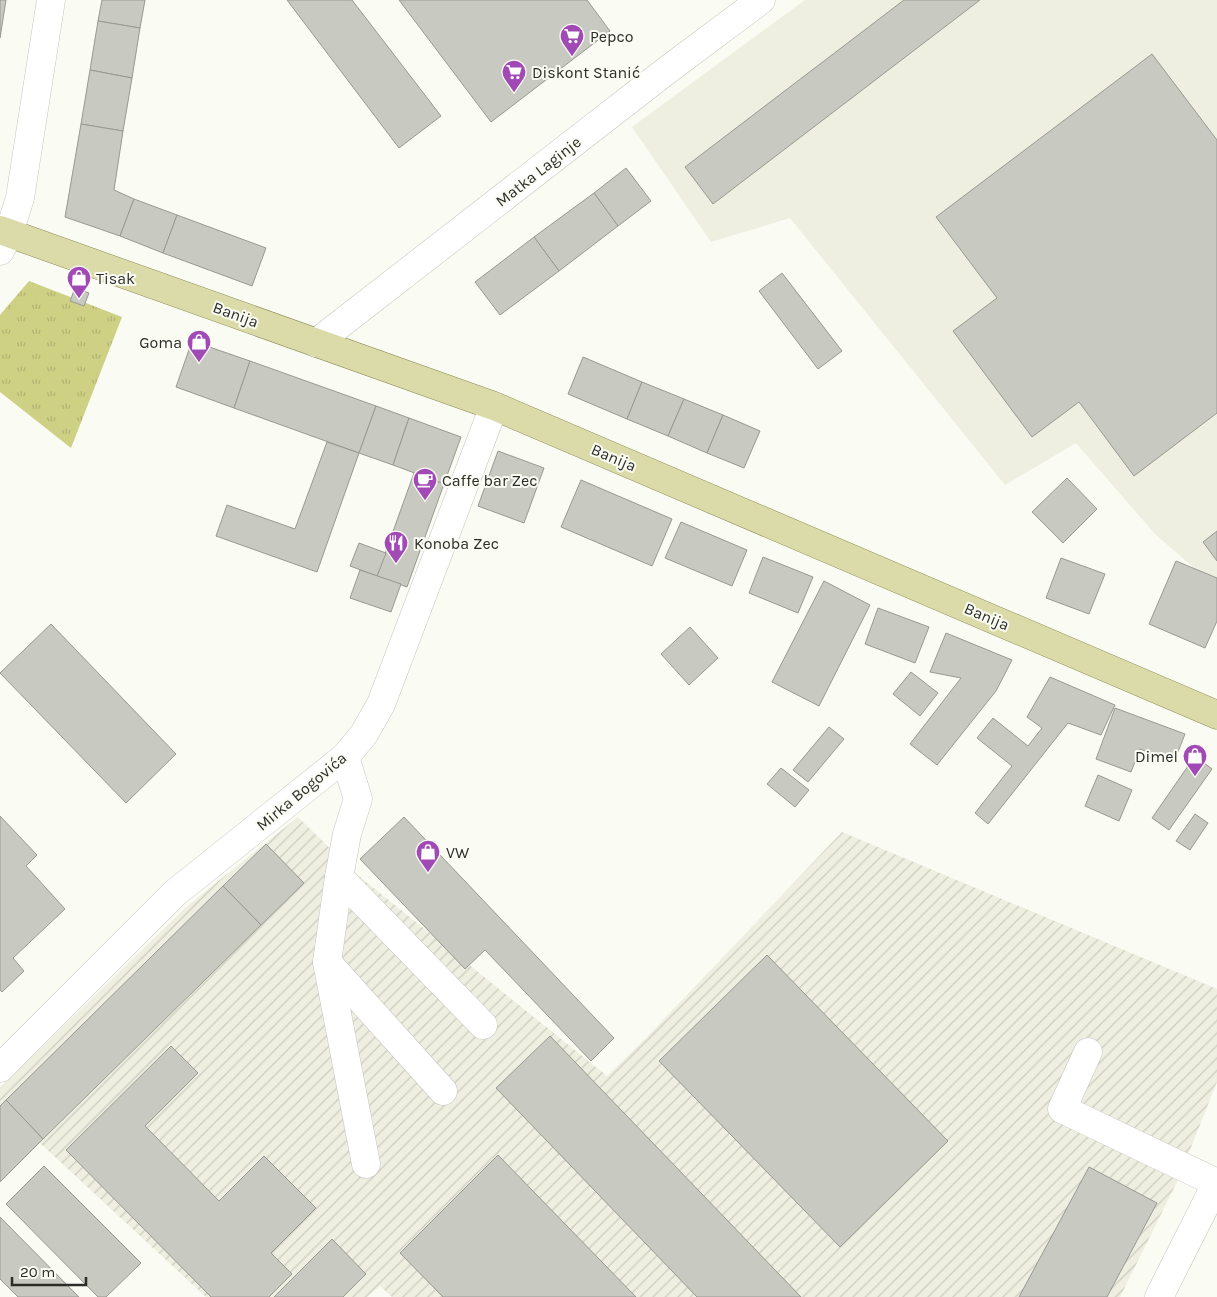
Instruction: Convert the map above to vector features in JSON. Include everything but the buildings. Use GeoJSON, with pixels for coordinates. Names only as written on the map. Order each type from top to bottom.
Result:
{"type":"FeatureCollection","features":[{"type":"Feature","properties":{"kind":"main road","name":"Banija"},"geometry":{"type":"LineString","coordinates":[[3,238],[494,406],[1217,715]]}},
{"type":"Feature","properties":{"kind":"street"},"geometry":{"type":"LineString","coordinates":[[3,238],[20,198],[51,0]]}},
{"type":"Feature","properties":{"kind":"street","name":"Matka Laginje"},"geometry":{"type":"LineString","coordinates":[[316,344],[761,0]]}},
{"type":"Feature","properties":{"kind":"street","name":"Mirka Bogovića"},"geometry":{"type":"LineString","coordinates":[[0,1068],[175,893],[345,757],[364,734],[381,704],[494,406]]}},
{"type":"Feature","properties":{"kind":"street"},"geometry":{"type":"LineString","coordinates":[[345,757],[358,799],[347,834],[327,962],[366,1164]]}},
{"type":"Feature","properties":{"kind":"street"},"geometry":{"type":"LineString","coordinates":[[339,877],[483,1025]]}},
{"type":"Feature","properties":{"kind":"street"},"geometry":{"type":"LineString","coordinates":[[327,962],[443,1091]]}},
{"type":"Feature","properties":{"kind":"street"},"geometry":{"type":"LineString","coordinates":[[1088,1052],[1062,1109],[1217,1183],[1159,1297]]}},
{"type":"Feature","properties":{"kind":"shaded area"},"geometry":{"type":"Polygon","coordinates":[[[805,0],[1217,0],[1217,588],[1155,534],[1076,443],[1005,485],[790,218],[711,242],[632,127],[805,0]]]}},
{"type":"Feature","properties":{"kind":"shaded area"},"geometry":{"type":"Polygon","coordinates":[[[298,817],[355,873],[607,1076],[646,1038],[842,832],[1217,989],[1217,1082],[1178,1180],[1120,1297],[392,1297],[380,1286],[367,1297],[206,1297],[0,1106],[0,1088],[185,908],[298,817]]]}},
{"type":"Feature","properties":{"kind":"green space"},"geometry":{"type":"Polygon","coordinates":[[[29,281],[122,317],[71,448],[0,392],[0,315],[29,281]]]}},
{"type":"Feature","properties":{"kind":"place","name":"Pepco"},"geometry":{"type":"Point","coordinates":[572,57]}},
{"type":"Feature","properties":{"kind":"place","name":"Diskont Stanić"},"geometry":{"type":"Point","coordinates":[514,93]}},
{"type":"Feature","properties":{"kind":"place","name":"Tisak"},"geometry":{"type":"Point","coordinates":[79,299]}},
{"type":"Feature","properties":{"kind":"place","name":"Goma"},"geometry":{"type":"Point","coordinates":[199,363]}},
{"type":"Feature","properties":{"kind":"place","name":"Caffe bar Zec"},"geometry":{"type":"Point","coordinates":[425,501]}},
{"type":"Feature","properties":{"kind":"place","name":"Konoba Zec"},"geometry":{"type":"Point","coordinates":[396,564]}},
{"type":"Feature","properties":{"kind":"place","name":"Dimel"},"geometry":{"type":"Point","coordinates":[1195,777]}},
{"type":"Feature","properties":{"kind":"place","name":"VW"},"geometry":{"type":"Point","coordinates":[428,873]}}]}
